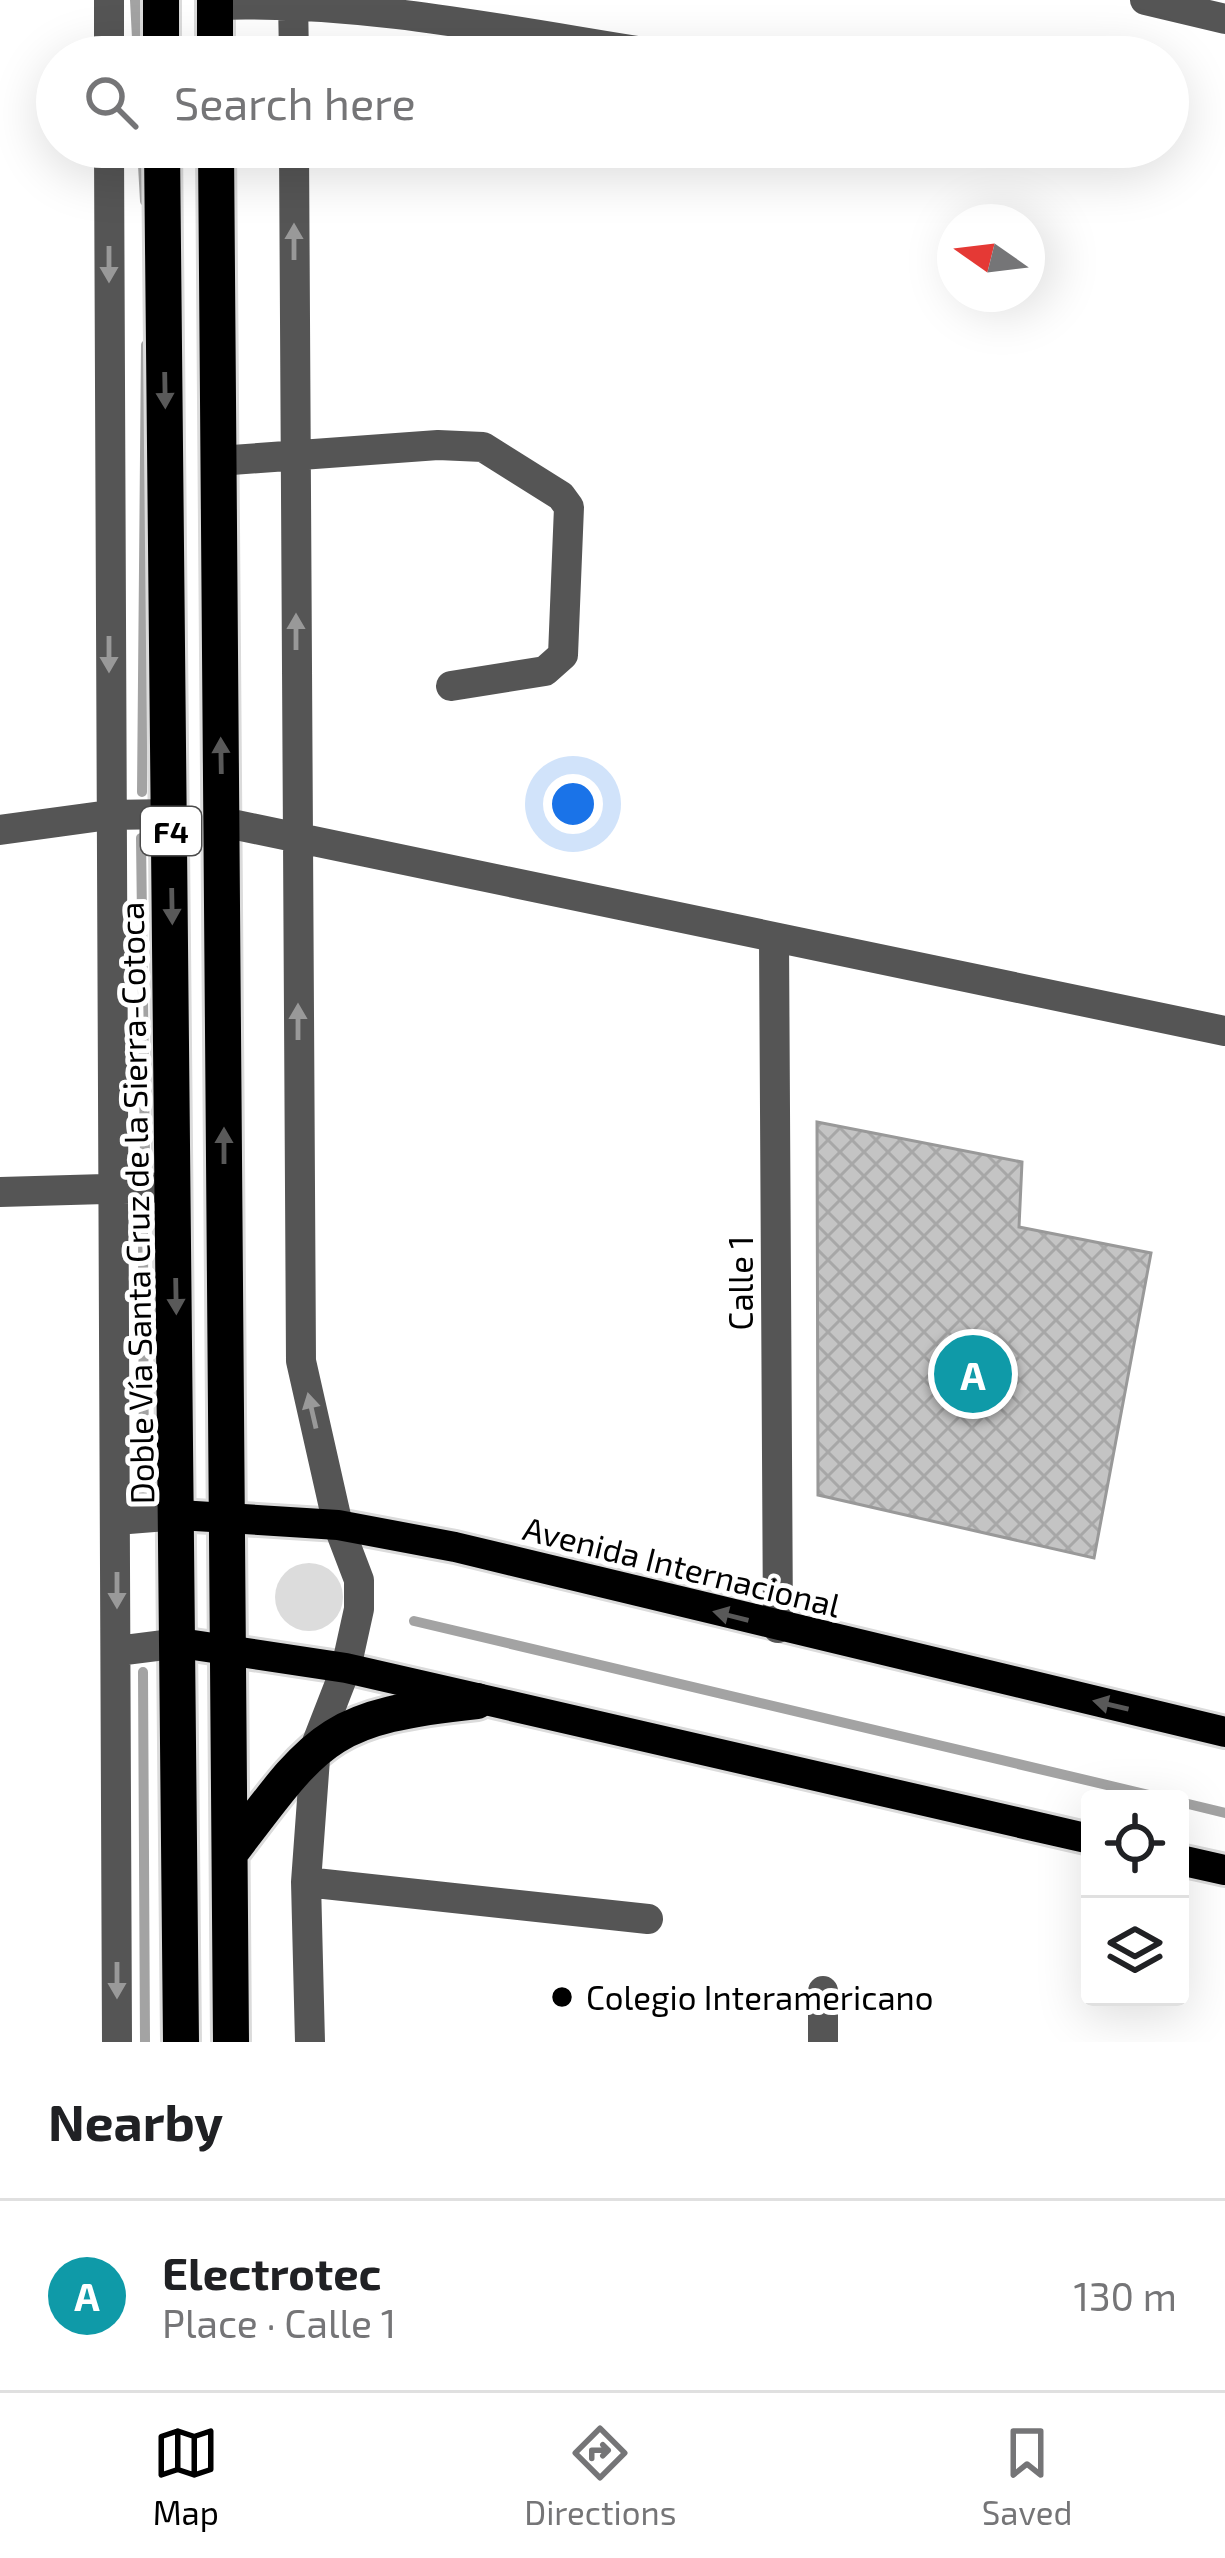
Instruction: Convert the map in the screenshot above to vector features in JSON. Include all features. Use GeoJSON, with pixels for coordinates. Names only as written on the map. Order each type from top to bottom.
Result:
{"type":"FeatureCollection","features":[{"type":"Feature","properties":{"kind":"highway"},"geometry":{"type":"LineString","coordinates":[[161,0],[161,36]]}},
{"type":"Feature","properties":{"kind":"highway"},"geometry":{"type":"LineString","coordinates":[[215,3],[215,36]]}},
{"type":"Feature","properties":{"kind":"highway","name":"Doble Vía Santa Cruz de la Sierra-Cotoca"},"geometry":{"type":"LineString","coordinates":[[163,168],[181,2042]]}},
{"type":"Feature","properties":{"kind":"highway","name":"F4"},"geometry":{"type":"LineString","coordinates":[[216,168],[231,2042]]}},
{"type":"Feature","properties":{"kind":"highway"},"geometry":{"type":"LineString","coordinates":[[230,1853],[316,1745],[368,1719],[477,1701]]}},
{"type":"Feature","properties":{"kind":"main road","name":"Avenida Internacional"},"geometry":{"type":"LineString","coordinates":[[179,1515],[338,1525],[455,1547],[1225,1732]]}},
{"type":"Feature","properties":{"kind":"main road"},"geometry":{"type":"LineString","coordinates":[[180,1643],[346,1668],[1081,1838]]}},
{"type":"Feature","properties":{"kind":"main road"},"geometry":{"type":"LineString","coordinates":[[1189,1862],[1225,1870]]}},
{"type":"Feature","properties":{"kind":"street"},"geometry":{"type":"LineString","coordinates":[[109,0],[109,36]]}},
{"type":"Feature","properties":{"kind":"street"},"geometry":{"type":"LineString","coordinates":[[293,0],[293,36]]}},
{"type":"Feature","properties":{"kind":"street"},"geometry":{"type":"LineString","coordinates":[[1145,0],[1225,19]]}},
{"type":"Feature","properties":{"kind":"street"},"geometry":{"type":"LineString","coordinates":[[215,3],[385,4],[560,36]]}},
{"type":"Feature","properties":{"kind":"street"},"geometry":{"type":"LineString","coordinates":[[109,168],[109,815],[117,1192],[117,2042]]}},
{"type":"Feature","properties":{"kind":"street"},"geometry":{"type":"LineString","coordinates":[[294,168],[301,1361],[338,1525],[359,1580],[359,1610],[346,1668],[316,1745],[306,1882],[310,2042]]}},
{"type":"Feature","properties":{"kind":"street"},"geometry":{"type":"LineString","coordinates":[[218,461],[483,447],[553,489],[569,507],[563,655],[544,671],[451,686]]}},
{"type":"Feature","properties":{"kind":"street"},"geometry":{"type":"LineString","coordinates":[[0,830],[109,815],[170,814]]}},
{"type":"Feature","properties":{"kind":"street"},"geometry":{"type":"LineString","coordinates":[[222,822],[1225,1031]]}},
{"type":"Feature","properties":{"kind":"street","name":"Calle 1"},"geometry":{"type":"LineString","coordinates":[[774,938],[778,1628]]}},
{"type":"Feature","properties":{"kind":"street"},"geometry":{"type":"LineString","coordinates":[[0,1192],[117,1192],[175,1186]]}},
{"type":"Feature","properties":{"kind":"street","name":"Avenida Internacional"},"geometry":{"type":"LineString","coordinates":[[116,1520],[179,1515]]}},
{"type":"Feature","properties":{"kind":"street"},"geometry":{"type":"LineString","coordinates":[[117,1651],[180,1643]]}},
{"type":"Feature","properties":{"kind":"street"},"geometry":{"type":"LineString","coordinates":[[306,1882],[648,1919]]}},
{"type":"Feature","properties":{"kind":"street"},"geometry":{"type":"LineString","coordinates":[[823,1991],[823,2042]]}},
{"type":"Feature","properties":{"kind":"shaded area"},"geometry":{"type":"Polygon","coordinates":[[[309,1563],[333,1573],[343,1597],[333,1621],[309,1631],[285,1621],[275,1597],[285,1573],[309,1563]]]}},
{"type":"Feature","properties":{"kind":"building"},"geometry":{"type":"Polygon","coordinates":[[[817,1122],[1022,1162],[1019,1227],[1151,1253],[1094,1558],[818,1495],[817,1122]]]}},
{"type":"Feature","properties":{"kind":"waterway"},"geometry":{"type":"LineString","coordinates":[[135,0],[137,36]]}},
{"type":"Feature","properties":{"kind":"waterway"},"geometry":{"type":"LineString","coordinates":[[143,168],[145,201]]}},
{"type":"Feature","properties":{"kind":"waterway"},"geometry":{"type":"LineString","coordinates":[[142,792],[146,345]]}},
{"type":"Feature","properties":{"kind":"waterway"},"geometry":{"type":"LineString","coordinates":[[141,838],[145,1158]]}},
{"type":"Feature","properties":{"kind":"waterway"},"geometry":{"type":"LineString","coordinates":[[143,1227],[144,1516]]}},
{"type":"Feature","properties":{"kind":"waterway"},"geometry":{"type":"LineString","coordinates":[[414,1621],[1128,1790]]}},
{"type":"Feature","properties":{"kind":"waterway"},"geometry":{"type":"LineString","coordinates":[[143,1672],[145,2042]]}},
{"type":"Feature","properties":{"kind":"waterway"},"geometry":{"type":"LineString","coordinates":[[1189,1804],[1225,1813]]}},
{"type":"Feature","properties":{"kind":"place","name":"Electrotec"},"geometry":{"type":"Point","coordinates":[973,1374]}},
{"type":"Feature","properties":{"kind":"place","name":"Colegio Interamericano"},"geometry":{"type":"Point","coordinates":[562,1997]}}]}
